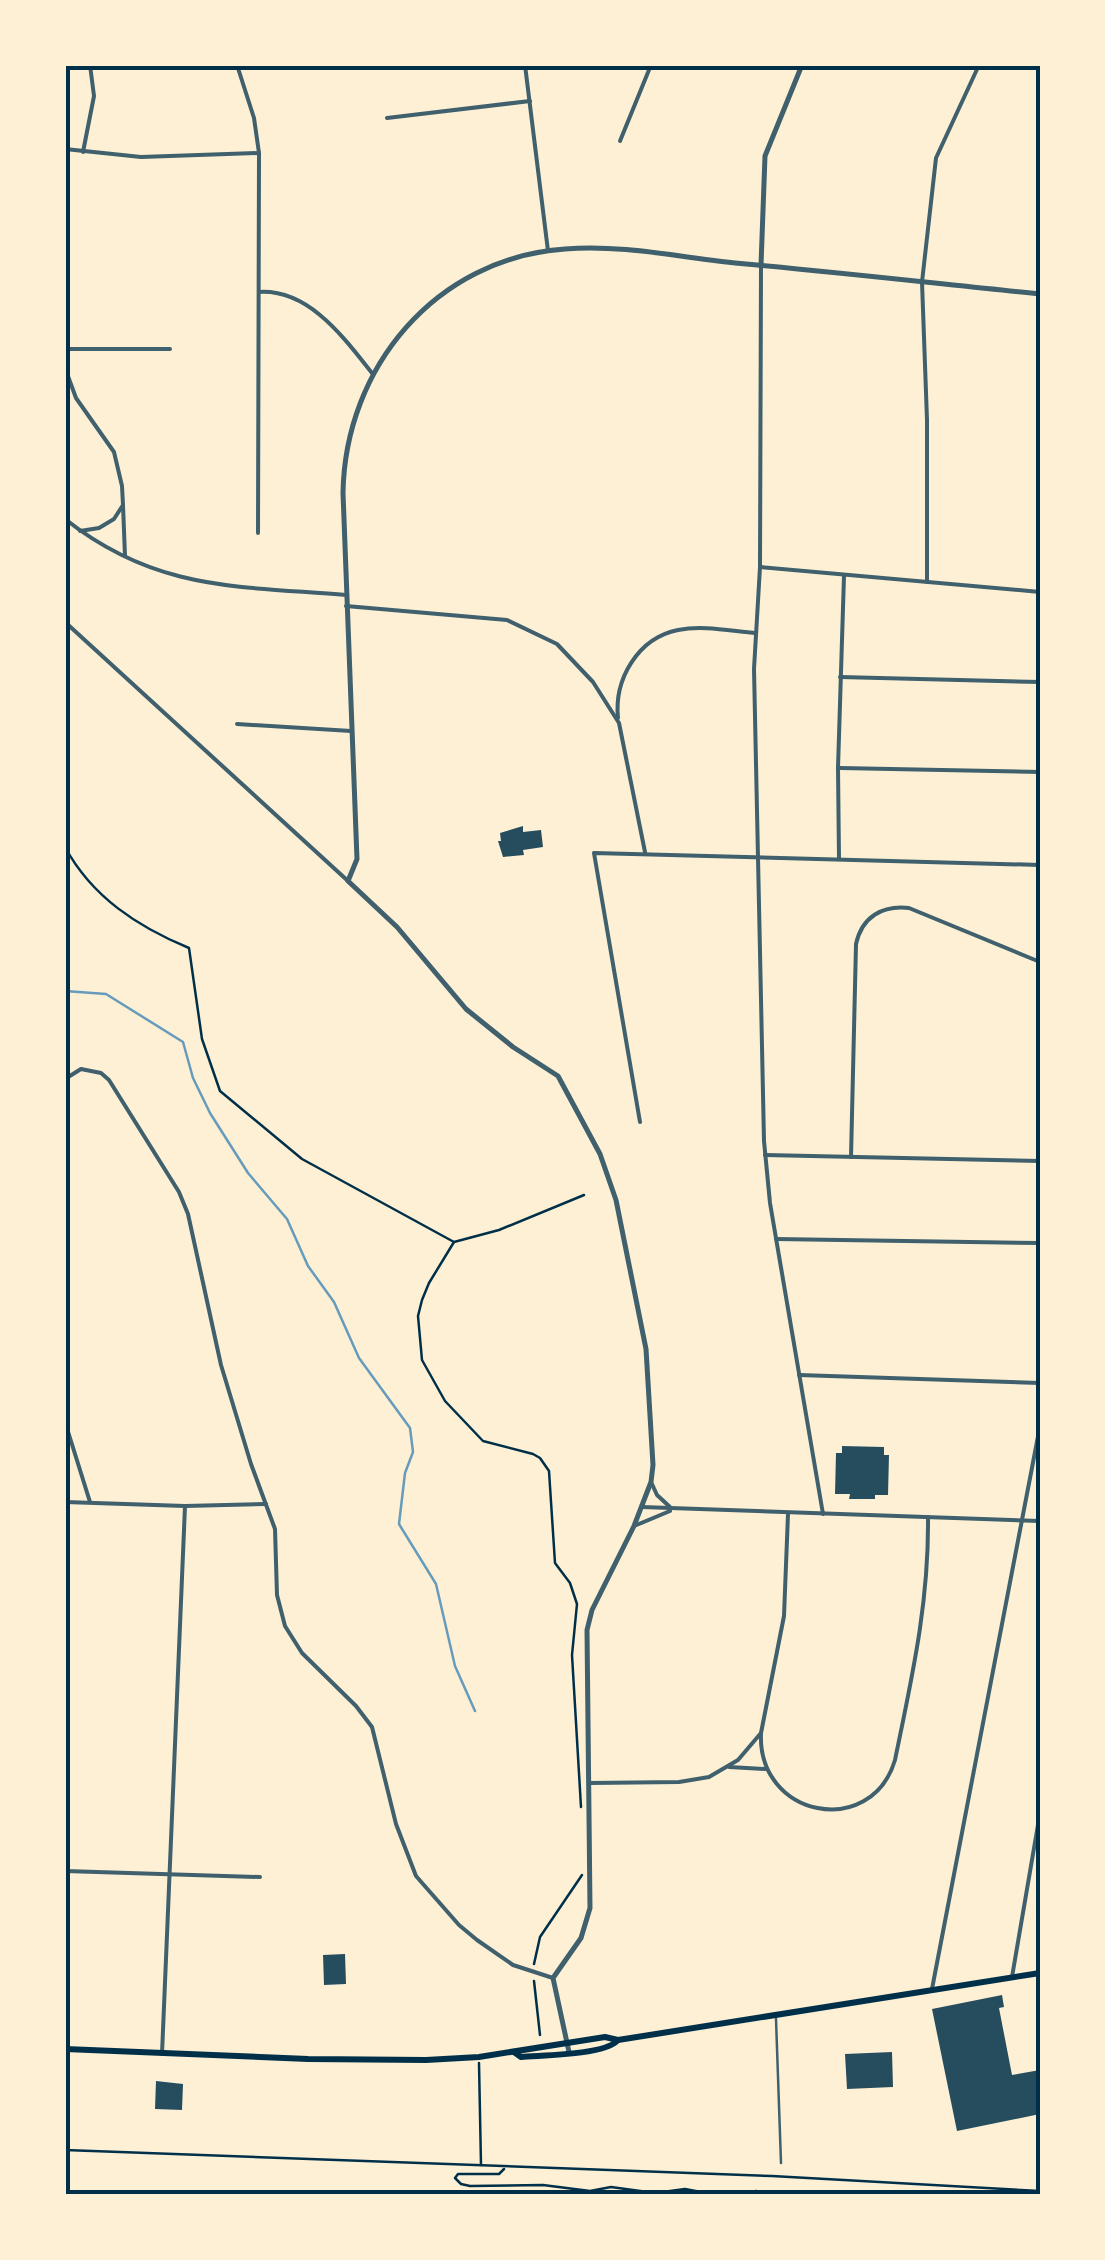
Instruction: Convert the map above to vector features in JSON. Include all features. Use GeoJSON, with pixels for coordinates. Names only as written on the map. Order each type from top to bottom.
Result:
{"type":"FeatureCollection","features":[{"type":"Feature","properties":{"kind":"main road"},"geometry":{"type":"LineString","coordinates":[[65,2050],[393,2061],[479,2057],[605,2037],[618,2040],[1040,1973]]}},
{"type":"Feature","properties":{"kind":"main road"},"geometry":{"type":"LineString","coordinates":[[514,2052],[521,2057],[570,2052],[612,2046],[618,2040]]}},
{"type":"Feature","properties":{"kind":"street"},"geometry":{"type":"LineString","coordinates":[[84,152],[94,96],[90,65]]}},
{"type":"Feature","properties":{"kind":"street"},"geometry":{"type":"LineString","coordinates":[[237,65],[254,118],[259,153],[258,534]]}},
{"type":"Feature","properties":{"kind":"street"},"geometry":{"type":"LineString","coordinates":[[525,65],[548,251]]}},
{"type":"Feature","properties":{"kind":"street"},"geometry":{"type":"LineString","coordinates":[[620,142],[651,65]]}},
{"type":"Feature","properties":{"kind":"street"},"geometry":{"type":"LineString","coordinates":[[802,65],[766,156],[756,632],[758,856],[765,1155],[822,1514]]}},
{"type":"Feature","properties":{"kind":"street"},"geometry":{"type":"LineString","coordinates":[[927,582],[922,282],[936,158],[979,65]]}},
{"type":"Feature","properties":{"kind":"street"},"geometry":{"type":"LineString","coordinates":[[386,118],[530,101]]}},
{"type":"Feature","properties":{"kind":"street"},"geometry":{"type":"LineString","coordinates":[[65,149],[142,157],[259,153]]}},
{"type":"Feature","properties":{"kind":"street"},"geometry":{"type":"LineString","coordinates":[[348,881],[356,859],[346,606],[346,454],[354,417],[372,373],[402,330],[438,295],[486,270],[548,251],[602,249],[1040,294]]}},
{"type":"Feature","properties":{"kind":"street"},"geometry":{"type":"LineString","coordinates":[[257,292],[290,296],[310,306],[372,373]]}},
{"type":"Feature","properties":{"kind":"street"},"geometry":{"type":"LineString","coordinates":[[65,349],[170,349]]}},
{"type":"Feature","properties":{"kind":"street"},"geometry":{"type":"LineString","coordinates":[[65,368],[76,398],[114,452],[126,558]]}},
{"type":"Feature","properties":{"kind":"street"},"geometry":{"type":"LineString","coordinates":[[80,531],[108,524],[123,506]]}},
{"type":"Feature","properties":{"kind":"street"},"geometry":{"type":"LineString","coordinates":[[65,520],[126,558],[188,581],[346,596]]}},
{"type":"Feature","properties":{"kind":"street"},"geometry":{"type":"LineString","coordinates":[[760,567],[1040,592]]}},
{"type":"Feature","properties":{"kind":"street"},"geometry":{"type":"LineString","coordinates":[[839,858],[844,576]]}},
{"type":"Feature","properties":{"kind":"street"},"geometry":{"type":"LineString","coordinates":[[346,606],[516,622],[564,649],[603,695],[619,723]]}},
{"type":"Feature","properties":{"kind":"street"},"geometry":{"type":"LineString","coordinates":[[65,622],[348,881],[411,942],[466,1009],[513,1047],[553,1070],[581,1115],[616,1200],[645,1340],[653,1449],[651,1482],[642,1507],[592,1610],[587,1630],[592,1875],[588,1918],[581,1938],[553,1978],[570,2052]]}},
{"type":"Feature","properties":{"kind":"street"},"geometry":{"type":"LineString","coordinates":[[646,853],[617,707],[624,676],[642,650],[668,632],[692,628],[756,632]]}},
{"type":"Feature","properties":{"kind":"street"},"geometry":{"type":"LineString","coordinates":[[840,676],[1040,682]]}},
{"type":"Feature","properties":{"kind":"street"},"geometry":{"type":"LineString","coordinates":[[237,724],[351,730]]}},
{"type":"Feature","properties":{"kind":"street"},"geometry":{"type":"LineString","coordinates":[[838,768],[1040,772]]}},
{"type":"Feature","properties":{"kind":"street"},"geometry":{"type":"LineString","coordinates":[[640,1122],[594,853],[1040,865]]}},
{"type":"Feature","properties":{"kind":"street"},"geometry":{"type":"LineString","coordinates":[[851,1157],[856,944],[866,921],[886,908],[909,908],[1040,962]]}},
{"type":"Feature","properties":{"kind":"street"},"geometry":{"type":"LineString","coordinates":[[65,1078],[81,1069],[110,1080],[179,1192],[191,1225],[196,1264],[221,1365],[278,1542],[277,1595],[285,1626],[302,1653],[372,1727],[396,1824],[416,1876],[476,1940],[513,1965],[553,1978]]}},
{"type":"Feature","properties":{"kind":"street"},"geometry":{"type":"LineString","coordinates":[[765,1155],[1040,1162]]}},
{"type":"Feature","properties":{"kind":"street"},"geometry":{"type":"LineString","coordinates":[[776,1239],[1040,1243]]}},
{"type":"Feature","properties":{"kind":"street"},"geometry":{"type":"LineString","coordinates":[[799,1374],[1040,1383]]}},
{"type":"Feature","properties":{"kind":"street"},"geometry":{"type":"LineString","coordinates":[[65,1422],[90,1502]]}},
{"type":"Feature","properties":{"kind":"street"},"geometry":{"type":"LineString","coordinates":[[932,1989],[1040,1426]]}},
{"type":"Feature","properties":{"kind":"street"},"geometry":{"type":"LineString","coordinates":[[651,1482],[662,1502],[674,1510]]}},
{"type":"Feature","properties":{"kind":"street"},"geometry":{"type":"LineString","coordinates":[[65,1502],[266,1504]]}},
{"type":"Feature","properties":{"kind":"street"},"geometry":{"type":"LineString","coordinates":[[162,2054],[185,1506]]}},
{"type":"Feature","properties":{"kind":"street"},"geometry":{"type":"LineString","coordinates":[[642,1507],[1040,1522]]}},
{"type":"Feature","properties":{"kind":"street"},"geometry":{"type":"LineString","coordinates":[[634,1526],[674,1510]]}},
{"type":"Feature","properties":{"kind":"street"},"geometry":{"type":"LineString","coordinates":[[788,1514],[784,1616],[761,1733],[765,1769],[785,1794],[816,1808],[839,1809],[861,1802],[887,1781],[895,1760],[922,1624],[929,1567],[928,1517]]}},
{"type":"Feature","properties":{"kind":"street"},"geometry":{"type":"LineString","coordinates":[[730,1768],[761,1733]]}},
{"type":"Feature","properties":{"kind":"street"},"geometry":{"type":"LineString","coordinates":[[588,1784],[698,1780],[730,1768],[765,1769]]}},
{"type":"Feature","properties":{"kind":"street"},"geometry":{"type":"LineString","coordinates":[[1012,1977],[1040,1812]]}},
{"type":"Feature","properties":{"kind":"street"},"geometry":{"type":"LineString","coordinates":[[65,1871],[260,1877]]}},
{"type":"Feature","properties":{"kind":"lane"},"geometry":{"type":"LineString","coordinates":[[776,2012],[781,2163]]}},
{"type":"Feature","properties":{"kind":"path"},"geometry":{"type":"LineString","coordinates":[[65,847],[102,896],[148,931],[189,948],[202,1040],[220,1091],[302,1159],[454,1242],[499,1230],[584,1195]]}},
{"type":"Feature","properties":{"kind":"path"},"geometry":{"type":"LineString","coordinates":[[454,1242],[422,1300],[418,1316],[422,1360],[445,1401],[482,1441],[533,1454],[549,1471],[556,1563],[570,1583],[577,1604],[572,1655],[582,1822]]}},
{"type":"Feature","properties":{"kind":"path"},"geometry":{"type":"LineString","coordinates":[[534,1964],[540,1937],[584,1870]]}},
{"type":"Feature","properties":{"kind":"path"},"geometry":{"type":"LineString","coordinates":[[534,1981],[540,2035]]}},
{"type":"Feature","properties":{"kind":"path"},"geometry":{"type":"LineString","coordinates":[[480,2072],[481,2166]]}},
{"type":"Feature","properties":{"kind":"path"},"geometry":{"type":"LineString","coordinates":[[65,2150],[780,2176],[1040,2191]]}},
{"type":"Feature","properties":{"kind":"path"},"geometry":{"type":"LineString","coordinates":[[504,2168],[499,2174],[458,2174],[455,2178],[470,2186],[543,2185],[578,2191],[612,2187],[717,2195]]}},
{"type":"Feature","properties":{"kind":"path"},"geometry":{"type":"LineString","coordinates":[[734,2195],[776,2195]]}},
{"type":"Feature","properties":{"kind":"building"},"geometry":{"type":"Polygon","coordinates":[[[523,826],[523,832],[541,830],[543,847],[523,850],[524,855],[503,857],[500,833],[523,826]]]}},
{"type":"Feature","properties":{"kind":"building"},"geometry":{"type":"Polygon","coordinates":[[[842,1446],[884,1447],[884,1455],[889,1455],[888,1495],[849,1499],[850,1494],[835,1494],[836,1453],[842,1453],[842,1446]]]}},
{"type":"Feature","properties":{"kind":"building"},"geometry":{"type":"Polygon","coordinates":[[[345,1954],[346,1984],[324,1985],[323,1955],[345,1954]]]}},
{"type":"Feature","properties":{"kind":"building"},"geometry":{"type":"Polygon","coordinates":[[[1002,1995],[1004,2007],[999,2008],[1012,2075],[1040,2070],[1040,2114],[957,2131],[932,2009],[1002,1995]]]}},
{"type":"Feature","properties":{"kind":"building"},"geometry":{"type":"Polygon","coordinates":[[[892,2052],[893,2087],[847,2089],[845,2054],[892,2052]]]}},
{"type":"Feature","properties":{"kind":"building"},"geometry":{"type":"Polygon","coordinates":[[[156,2081],[183,2084],[182,2110],[155,2109],[156,2081]]]}},
{"type":"Feature","properties":{"kind":"waterway"},"geometry":{"type":"LineString","coordinates":[[65,991],[106,994],[183,1042],[193,1078],[210,1113],[248,1173],[287,1219],[308,1266],[334,1302],[359,1358],[410,1428],[413,1452],[405,1473],[399,1524],[436,1584],[455,1666],[475,1711]]}}]}
